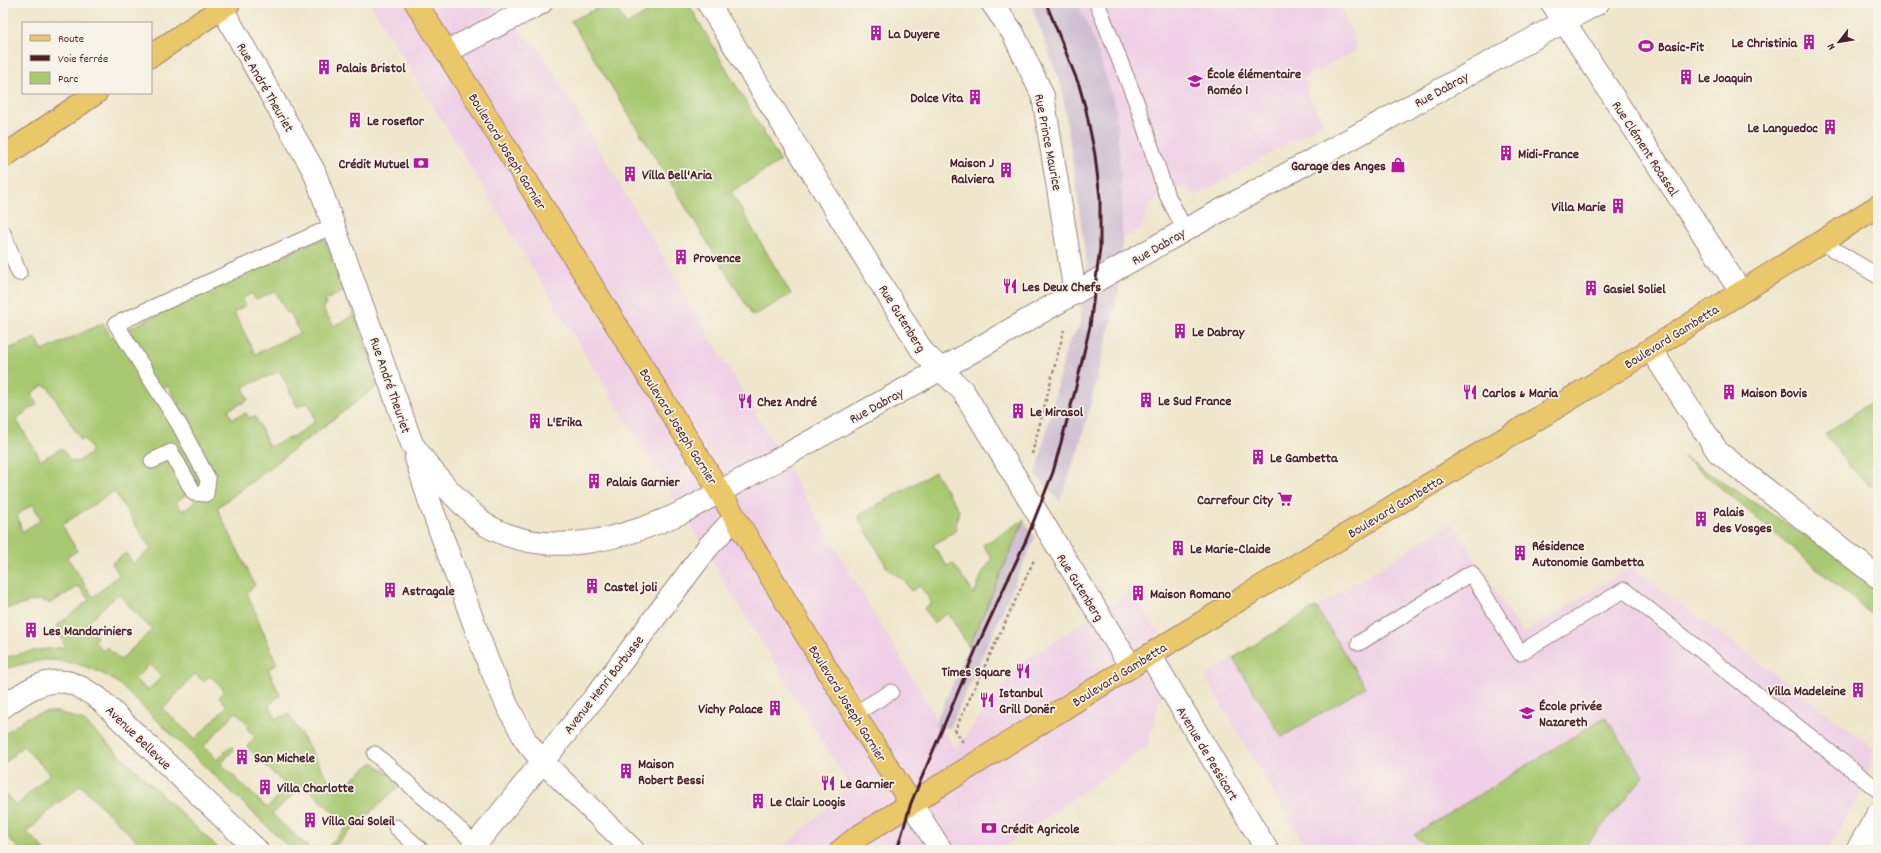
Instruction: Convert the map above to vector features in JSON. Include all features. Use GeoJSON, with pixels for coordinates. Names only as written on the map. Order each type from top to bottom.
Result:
{"type":"FeatureCollection","features":[{"type":"Feature","properties":{"kind":"main road","name":"Boulevard Joseph Garnier"},"geometry":{"type":"LineString","coordinates":[[416,3],[719,491],[854,714],[911,803]]}},
{"type":"Feature","properties":{"kind":"main road"},"geometry":{"type":"LineString","coordinates":[[152,55],[223,5]]}},
{"type":"Feature","properties":{"kind":"main road"},"geometry":{"type":"LineString","coordinates":[[3,156],[95,94]]}},
{"type":"Feature","properties":{"kind":"main road","name":"Boulevard Gambetta"},"geometry":{"type":"LineString","coordinates":[[841,850],[856,838],[977,762],[1130,667],[1651,350],[1878,206]]}},
{"type":"Feature","properties":{"kind":"street"},"geometry":{"type":"LineString","coordinates":[[446,52],[541,3]]}},
{"type":"Feature","properties":{"kind":"street","name":"Rue Gutenberg"},"geometry":{"type":"LineString","coordinates":[[708,3],[923,352],[962,391],[1130,667]]}},
{"type":"Feature","properties":{"kind":"street","name":"Rue Prince Maurice"},"geometry":{"type":"LineString","coordinates":[[992,3],[1012,33],[1043,96],[1075,293]]}},
{"type":"Feature","properties":{"kind":"street","name":"Rue Clément Roassal"},"geometry":{"type":"LineString","coordinates":[[1552,3],[1741,292]]}},
{"type":"Feature","properties":{"kind":"street","name":"Rue Dabray"},"geometry":{"type":"LineString","coordinates":[[719,491],[940,370],[1185,230],[1598,3]]}},
{"type":"Feature","properties":{"kind":"street","name":"Rue André Theuriet"},"geometry":{"type":"LineString","coordinates":[[223,5],[314,171],[412,444],[435,475],[458,501],[485,525],[513,538],[538,543],[564,544],[626,535],[658,524],[685,511],[719,491]]}},
{"type":"Feature","properties":{"kind":"street"},"geometry":{"type":"LineString","coordinates":[[1651,350],[1718,452],[1878,577]]}},
{"type":"Feature","properties":{"kind":"street"},"geometry":{"type":"LineString","coordinates":[[412,444],[431,506],[488,662],[511,714],[526,740],[542,761],[633,850]]}},
{"type":"Feature","properties":{"kind":"street","name":"Avenue Henri Barbusse"},"geometry":{"type":"LineString","coordinates":[[474,847],[595,697],[708,547],[735,518]]}},
{"type":"Feature","properties":{"kind":"street","name":"Avenue de Pessicart"},"geometry":{"type":"LineString","coordinates":[[1150,655],[1267,850]]}},
{"type":"Feature","properties":{"kind":"street","name":"Avenue Bellevue"},"geometry":{"type":"LineString","coordinates":[[3,707],[27,690],[45,683],[66,682],[97,697],[257,850]]}},
{"type":"Feature","properties":{"kind":"street","name":"Boulevard Joseph Garnier"},"geometry":{"type":"LineString","coordinates":[[911,803],[941,850]]}},
{"type":"Feature","properties":{"kind":"street"},"geometry":{"type":"LineString","coordinates":[[1857,850],[1878,814]]}},
{"type":"Feature","properties":{"kind":"lane"},"geometry":{"type":"LineString","coordinates":[[1097,3],[1136,104],[1166,193],[1185,230]]}},
{"type":"Feature","properties":{"kind":"lane"},"geometry":{"type":"LineString","coordinates":[[152,461],[171,452],[194,493],[206,494],[208,479],[180,426],[116,324],[335,226]]}},
{"type":"Feature","properties":{"kind":"lane"},"geometry":{"type":"LineString","coordinates":[[3,233],[19,273]]}},
{"type":"Feature","properties":{"kind":"lane"},"geometry":{"type":"LineString","coordinates":[[1821,242],[1878,276]]}},
{"type":"Feature","properties":{"kind":"lane"},"geometry":{"type":"LineString","coordinates":[[1359,643],[1471,573],[1520,653],[1624,590],[1878,790]]}},
{"type":"Feature","properties":{"kind":"lane"},"geometry":{"type":"LineString","coordinates":[[854,714],[891,692]]}},
{"type":"Feature","properties":{"kind":"lane"},"geometry":{"type":"LineString","coordinates":[[375,754],[474,847]]}},
{"type":"Feature","properties":{"kind":"lane"},"geometry":{"type":"LineString","coordinates":[[396,827],[421,850]]}},
{"type":"Feature","properties":{"kind":"path"},"geometry":{"type":"LineString","coordinates":[[1023,490],[1065,331],[1051,307]]}},
{"type":"Feature","properties":{"kind":"path"},"geometry":{"type":"LineString","coordinates":[[977,762],[955,730],[1047,531]]}},
{"type":"Feature","properties":{"kind":"shaded area"},"geometry":{"type":"Polygon","coordinates":[[[370,3],[491,3],[540,50],[955,750],[1019,665],[1130,592],[1173,653],[1147,747],[1005,846],[973,850],[781,850],[850,786],[370,3]]]}},
{"type":"Feature","properties":{"kind":"shaded area"},"geometry":{"type":"Polygon","coordinates":[[[1031,3],[1078,3],[1094,40],[1116,108],[1122,192],[1122,250],[1118,294],[1081,441],[1060,501],[1036,475],[1067,345],[1079,327],[1087,265],[1062,88],[1031,3]]]}},
{"type":"Feature","properties":{"kind":"shaded area"},"geometry":{"type":"Polygon","coordinates":[[[1078,3],[1339,3],[1358,50],[1303,78],[1309,90],[1306,91],[1323,123],[1198,195],[1179,187],[1166,193],[1149,204],[1142,228],[1122,239],[1122,192],[1116,108],[1094,40],[1078,3]]]}},
{"type":"Feature","properties":{"kind":"shaded area"},"geometry":{"type":"Polygon","coordinates":[[[1024,520],[1035,538],[950,728],[934,726],[1024,520]]]}},
{"type":"Feature","properties":{"kind":"shaded area","name":"École privée Nazareth"},"geometry":{"type":"Polygon","coordinates":[[[1452,523],[1523,634],[1631,567],[1875,749],[1863,790],[1827,850],[1308,850],[1205,677],[1452,523]]]}},
{"type":"Feature","properties":{"kind":"green space"},"geometry":{"type":"Polygon","coordinates":[[[608,3],[614,3],[626,25],[647,13],[642,3],[688,3],[780,161],[731,192],[791,294],[753,316],[571,21],[608,3]]]}},
{"type":"Feature","properties":{"kind":"green space"},"geometry":{"type":"Polygon","coordinates":[[[324,237],[381,383],[217,508],[255,585],[247,593],[277,664],[268,669],[280,695],[269,705],[276,719],[289,714],[336,792],[373,762],[401,784],[330,850],[324,850],[348,826],[304,785],[272,814],[311,850],[292,850],[119,684],[103,674],[85,666],[56,660],[35,661],[3,669],[3,658],[32,651],[65,647],[57,626],[89,600],[79,586],[49,604],[48,601],[43,602],[42,600],[27,602],[26,604],[3,609],[3,351],[36,338],[43,351],[103,323],[111,337],[324,237]],[[275,291],[256,300],[252,293],[242,299],[246,305],[234,312],[255,354],[300,333],[290,312],[287,313],[275,291]],[[344,291],[325,300],[327,304],[323,307],[327,318],[330,318],[333,326],[354,315],[344,291]],[[280,371],[243,387],[248,400],[228,410],[232,419],[246,413],[249,418],[255,416],[269,447],[299,434],[315,421],[310,405],[306,403],[297,407],[280,371]],[[43,385],[31,394],[37,404],[16,419],[41,460],[62,448],[70,461],[77,462],[90,454],[91,448],[84,438],[81,440],[48,387],[43,385]],[[168,386],[160,389],[171,407],[179,404],[168,386]],[[114,491],[62,525],[77,551],[67,557],[93,597],[119,575],[112,563],[126,553],[133,564],[151,549],[114,491]],[[189,492],[176,502],[182,511],[196,503],[189,492]],[[33,504],[17,515],[22,532],[41,520],[33,504]],[[118,594],[86,624],[97,637],[94,641],[103,651],[107,647],[120,660],[152,630],[118,594]],[[149,665],[135,679],[148,691],[161,677],[149,665]],[[195,674],[163,709],[195,739],[227,706],[219,697],[224,690],[210,676],[204,682],[195,674]],[[236,712],[204,746],[217,760],[231,746],[234,749],[221,764],[267,808],[288,788],[247,747],[255,737],[247,729],[249,725],[236,712]]]}},
{"type":"Feature","properties":{"kind":"green space"},"geometry":{"type":"Polygon","coordinates":[[[1878,397],[1878,480],[1871,487],[1846,463],[1847,462],[1825,434],[1878,397]]]}},
{"type":"Feature","properties":{"kind":"green space"},"geometry":{"type":"Polygon","coordinates":[[[1684,457],[1847,563],[1878,589],[1878,620],[1684,457]]]}},
{"type":"Feature","properties":{"kind":"green space"},"geometry":{"type":"Polygon","coordinates":[[[935,472],[959,510],[955,531],[933,545],[947,566],[953,563],[974,594],[983,572],[992,559],[983,545],[1024,520],[969,647],[948,613],[933,623],[924,608],[932,603],[920,586],[911,591],[905,581],[888,569],[858,516],[935,472]]]}},
{"type":"Feature","properties":{"kind":"green space"},"geometry":{"type":"Polygon","coordinates":[[[1316,607],[1365,687],[1282,737],[1233,658],[1316,607]]]}},
{"type":"Feature","properties":{"kind":"green space"},"geometry":{"type":"Polygon","coordinates":[[[45,712],[58,712],[84,721],[220,850],[146,850],[80,785],[70,795],[57,803],[27,832],[45,850],[20,850],[3,832],[3,791],[16,806],[50,774],[23,746],[3,765],[3,735],[26,718],[45,712]]]}},
{"type":"Feature","properties":{"kind":"green space"},"geometry":{"type":"Polygon","coordinates":[[[1605,717],[1644,776],[1582,850],[1432,850],[1414,835],[1605,717]]]}},
{"type":"Feature","properties":{"kind":"railway"},"geometry":{"type":"LineString","coordinates":[[897,850],[911,803],[977,647],[1027,538],[1053,472],[1075,391],[1090,326],[1100,248],[1100,198],[1095,155],[1086,110],[1079,85],[1046,3]]}},
{"type":"Feature","properties":{"kind":"place","name":"La Duyere"},"geometry":{"type":"Point","coordinates":[876,33]}},
{"type":"Feature","properties":{"kind":"place","name":"Le Christinia"},"geometry":{"type":"Point","coordinates":[1809,42]}},
{"type":"Feature","properties":{"kind":"place","name":"Basic-Fit"},"geometry":{"type":"Point","coordinates":[1646,46]}},
{"type":"Feature","properties":{"kind":"place","name":"Palais Bristol"},"geometry":{"type":"Point","coordinates":[324,67]}},
{"type":"Feature","properties":{"kind":"place","name":"Le Joaquin"},"geometry":{"type":"Point","coordinates":[1686,77]}},
{"type":"Feature","properties":{"kind":"place","name":"École élémentaire Roméo 1"},"geometry":{"type":"Point","coordinates":[1195,81]}},
{"type":"Feature","properties":{"kind":"place","name":"Dolce Vita"},"geometry":{"type":"Point","coordinates":[975,97]}},
{"type":"Feature","properties":{"kind":"place","name":"Le roseflor"},"geometry":{"type":"Point","coordinates":[355,120]}},
{"type":"Feature","properties":{"kind":"place","name":"Le Languedoc"},"geometry":{"type":"Point","coordinates":[1830,127]}},
{"type":"Feature","properties":{"kind":"place","name":"Midi-France"},"geometry":{"type":"Point","coordinates":[1506,153]}},
{"type":"Feature","properties":{"kind":"place","name":"Crédit Mutuel"},"geometry":{"type":"Point","coordinates":[421,163]}},
{"type":"Feature","properties":{"kind":"place","name":"Garage des Anges"},"geometry":{"type":"Point","coordinates":[1398,165]}},
{"type":"Feature","properties":{"kind":"place","name":"Maison J Ralviera"},"geometry":{"type":"Point","coordinates":[1006,170]}},
{"type":"Feature","properties":{"kind":"place","name":"Villa Bell'Aria"},"geometry":{"type":"Point","coordinates":[630,174]}},
{"type":"Feature","properties":{"kind":"place","name":"Villa Marie"},"geometry":{"type":"Point","coordinates":[1618,206]}},
{"type":"Feature","properties":{"kind":"place","name":"Provence"},"geometry":{"type":"Point","coordinates":[681,257]}},
{"type":"Feature","properties":{"kind":"place","name":"Les Deux Chefs"},"geometry":{"type":"Point","coordinates":[1010,286]}},
{"type":"Feature","properties":{"kind":"place","name":"Gasiel Soliel"},"geometry":{"type":"Point","coordinates":[1591,288]}},
{"type":"Feature","properties":{"kind":"place","name":"Le Dabray"},"geometry":{"type":"Point","coordinates":[1180,331]}},
{"type":"Feature","properties":{"kind":"place","name":"Carlos & Maria"},"geometry":{"type":"Point","coordinates":[1470,392]}},
{"type":"Feature","properties":{"kind":"place","name":"Maison Bovis"},"geometry":{"type":"Point","coordinates":[1729,392]}},
{"type":"Feature","properties":{"kind":"place","name":"Le Sud France"},"geometry":{"type":"Point","coordinates":[1146,400]}},
{"type":"Feature","properties":{"kind":"place","name":"Chez André"},"geometry":{"type":"Point","coordinates":[745,401]}},
{"type":"Feature","properties":{"kind":"place","name":"Le Mirasol"},"geometry":{"type":"Point","coordinates":[1018,411]}},
{"type":"Feature","properties":{"kind":"place","name":"L'Erika"},"geometry":{"type":"Point","coordinates":[535,421]}},
{"type":"Feature","properties":{"kind":"place","name":"Le Gambetta"},"geometry":{"type":"Point","coordinates":[1258,457]}},
{"type":"Feature","properties":{"kind":"place","name":"Palais Garnier"},"geometry":{"type":"Point","coordinates":[594,481]}},
{"type":"Feature","properties":{"kind":"place","name":"Carrefour City"},"geometry":{"type":"Point","coordinates":[1285,499]}},
{"type":"Feature","properties":{"kind":"place","name":"Palais des Vosges"},"geometry":{"type":"Point","coordinates":[1701,519]}},
{"type":"Feature","properties":{"kind":"place","name":"Le Marie-Claide"},"geometry":{"type":"Point","coordinates":[1178,548]}},
{"type":"Feature","properties":{"kind":"place","name":"Résidence Autonomie Gambetta"},"geometry":{"type":"Point","coordinates":[1520,553]}},
{"type":"Feature","properties":{"kind":"place","name":"Castel joli"},"geometry":{"type":"Point","coordinates":[592,586]}},
{"type":"Feature","properties":{"kind":"place","name":"Astragale"},"geometry":{"type":"Point","coordinates":[390,590]}},
{"type":"Feature","properties":{"kind":"place","name":"Maison Romano"},"geometry":{"type":"Point","coordinates":[1138,593]}},
{"type":"Feature","properties":{"kind":"place","name":"Les Mandariniers"},"geometry":{"type":"Point","coordinates":[31,630]}},
{"type":"Feature","properties":{"kind":"place","name":"Times Square"},"geometry":{"type":"Point","coordinates":[1023,671]}},
{"type":"Feature","properties":{"kind":"place","name":"Villa Madeleine"},"geometry":{"type":"Point","coordinates":[1858,690]}},
{"type":"Feature","properties":{"kind":"place","name":"Istanbul Grill Donër"},"geometry":{"type":"Point","coordinates":[987,700]}},
{"type":"Feature","properties":{"kind":"place","name":"Vichy Palace"},"geometry":{"type":"Point","coordinates":[775,708]}},
{"type":"Feature","properties":{"kind":"place","name":"École privée Nazareth"},"geometry":{"type":"Point","coordinates":[1527,713]}},
{"type":"Feature","properties":{"kind":"place","name":"San Michele"},"geometry":{"type":"Point","coordinates":[242,757]}},
{"type":"Feature","properties":{"kind":"place","name":"Maison Robert Bessi"},"geometry":{"type":"Point","coordinates":[626,771]}},
{"type":"Feature","properties":{"kind":"place","name":"Le Garnier"},"geometry":{"type":"Point","coordinates":[828,783]}},
{"type":"Feature","properties":{"kind":"place","name":"Villa Charlotte"},"geometry":{"type":"Point","coordinates":[265,787]}},
{"type":"Feature","properties":{"kind":"place","name":"Le Clair Loogis"},"geometry":{"type":"Point","coordinates":[758,801]}},
{"type":"Feature","properties":{"kind":"place","name":"Villa Gai Soleil"},"geometry":{"type":"Point","coordinates":[310,820]}},
{"type":"Feature","properties":{"kind":"place","name":"Crédit Agricole"},"geometry":{"type":"Point","coordinates":[989,828]}}]}
